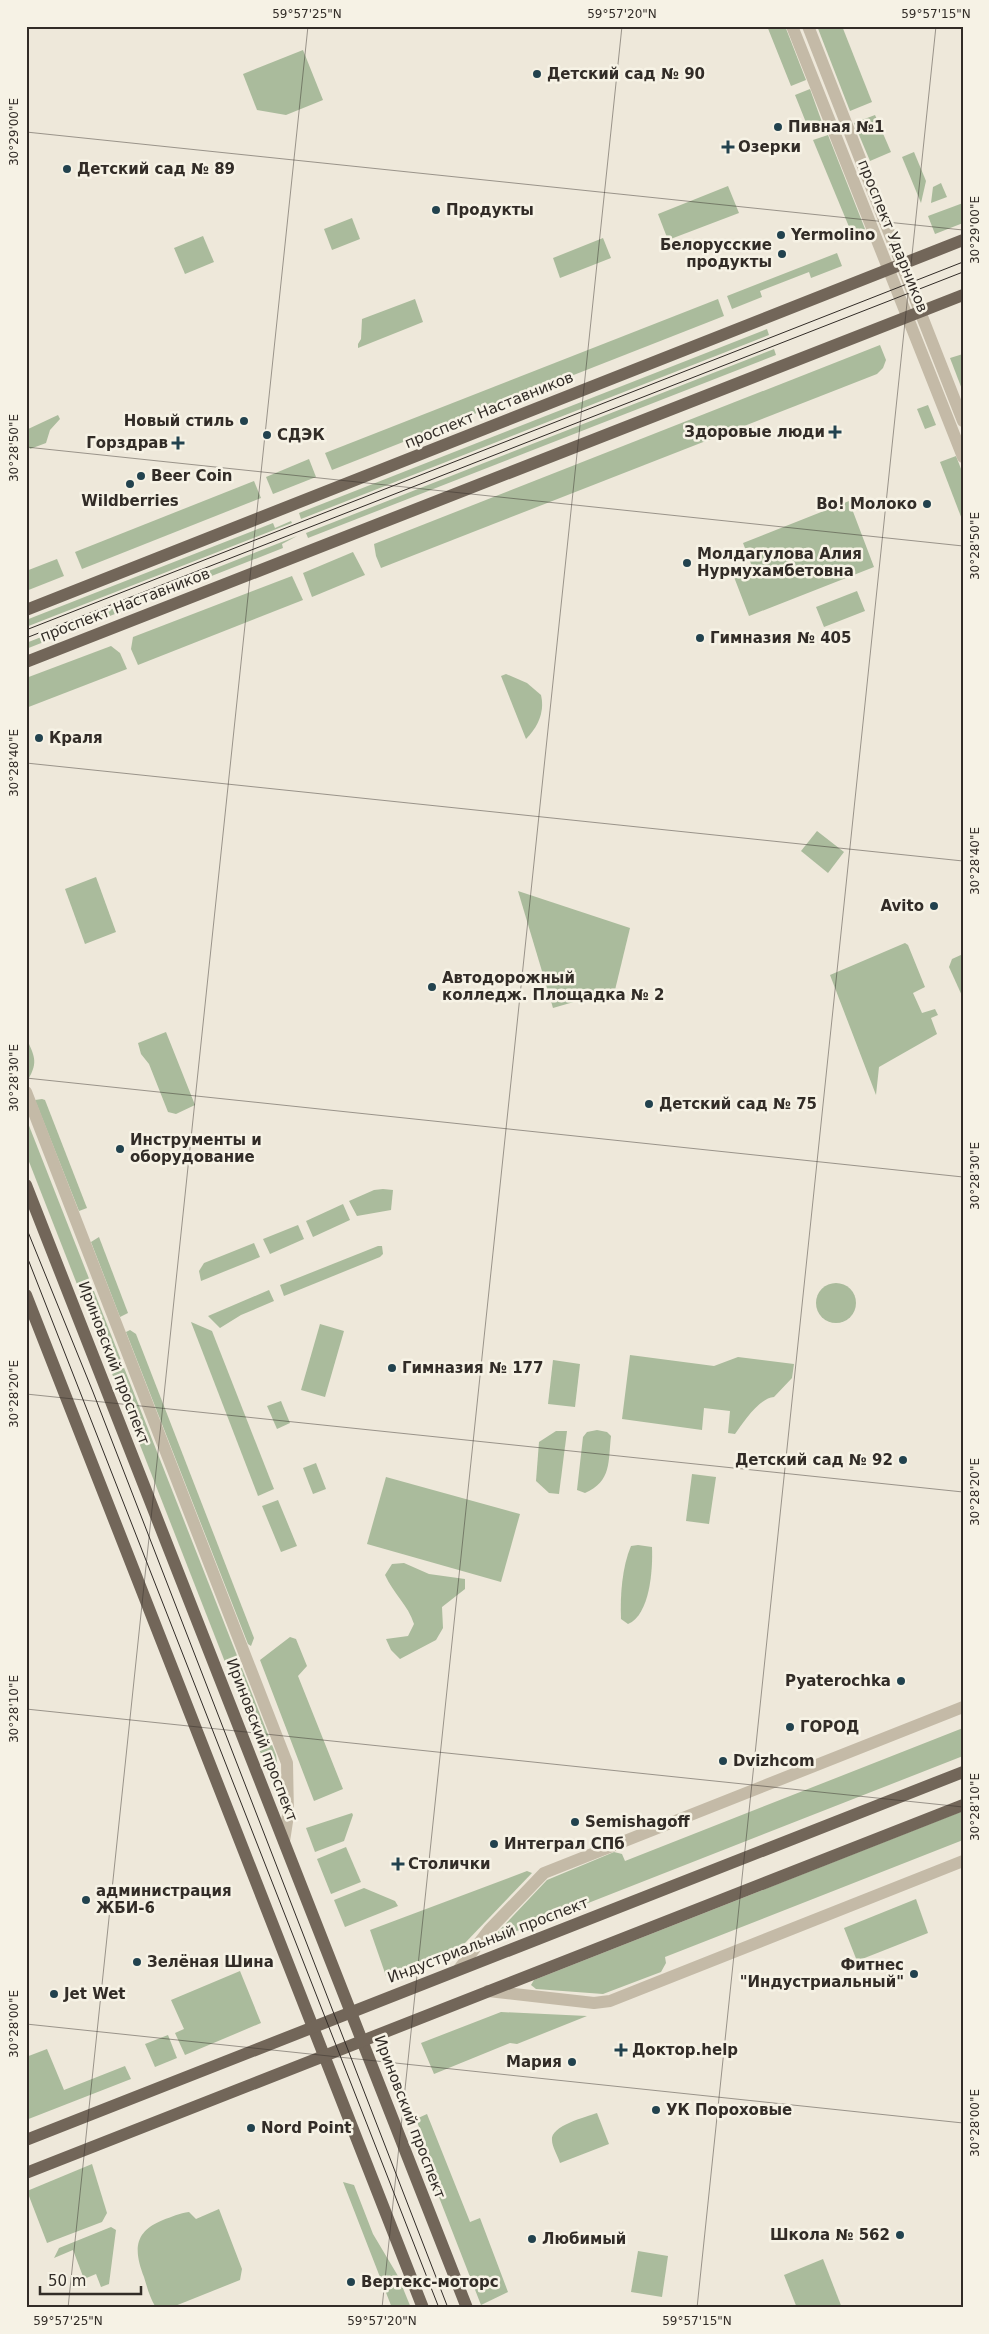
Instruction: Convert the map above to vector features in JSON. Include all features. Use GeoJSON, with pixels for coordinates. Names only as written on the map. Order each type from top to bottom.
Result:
{"type":"FeatureCollection","features":[{"type":"Feature","properties":{"kind":"main road","name":"проспект Наставников"},"geometry":{"type":"LineString","coordinates":[[26,610],[963,240]]}},
{"type":"Feature","properties":{"kind":"main road","name":"проспект Наставников"},"geometry":{"type":"LineString","coordinates":[[26,662],[963,295]]}},
{"type":"Feature","properties":{"kind":"main road","name":"Ириновский проспект"},"geometry":{"type":"LineString","coordinates":[[26,1185],[467,2308]]}},
{"type":"Feature","properties":{"kind":"main road"},"geometry":{"type":"LineString","coordinates":[[26,1295],[423,2308]]}},
{"type":"Feature","properties":{"kind":"main road","name":"Индустриальный проспект"},"geometry":{"type":"LineString","coordinates":[[26,2140],[963,1772]]}},
{"type":"Feature","properties":{"kind":"main road"},"geometry":{"type":"LineString","coordinates":[[26,2173],[963,1805]]}},
{"type":"Feature","properties":{"kind":"street","name":"проспект Ударников"},"geometry":{"type":"LineString","coordinates":[[792,26],[963,457]]}},
{"type":"Feature","properties":{"kind":"street","name":"проспект Ударников"},"geometry":{"type":"LineString","coordinates":[[808,26],[963,421]]}},
{"type":"Feature","properties":{"kind":"street"},"geometry":{"type":"LineString","coordinates":[[26,1092],[286,1763],[288,1815],[284,1841]]}},
{"type":"Feature","properties":{"kind":"street"},"geometry":{"type":"LineString","coordinates":[[459,1969],[489,1930],[544,1873],[963,1707]]}},
{"type":"Feature","properties":{"kind":"street"},"geometry":{"type":"LineString","coordinates":[[488,1991],[594,2002],[610,2001],[963,1861]]}},
{"type":"Feature","properties":{"kind":"green space"},"geometry":{"type":"Polygon","coordinates":[[[767,26],[785,26],[806,80],[791,86],[767,26]]]}},
{"type":"Feature","properties":{"kind":"green space"},"geometry":{"type":"Polygon","coordinates":[[[817,26],[842,26],[872,102],[850,111],[817,26]]]}},
{"type":"Feature","properties":{"kind":"green space"},"geometry":{"type":"Polygon","coordinates":[[[303,50],[323,100],[286,115],[257,110],[243,74],[303,50]]]}},
{"type":"Feature","properties":{"kind":"green space"},"geometry":{"type":"Polygon","coordinates":[[[810,89],[823,125],[809,130],[795,95],[810,89]]]}},
{"type":"Feature","properties":{"kind":"green space"},"geometry":{"type":"Polygon","coordinates":[[[875,115],[891,152],[870,161],[854,123],[875,115]]]}},
{"type":"Feature","properties":{"kind":"green space"},"geometry":{"type":"Polygon","coordinates":[[[828,135],[865,229],[852,234],[813,140],[828,135]]]}},
{"type":"Feature","properties":{"kind":"green space"},"geometry":{"type":"Polygon","coordinates":[[[914,152],[926,181],[921,203],[902,157],[914,152]]]}},
{"type":"Feature","properties":{"kind":"green space"},"geometry":{"type":"Polygon","coordinates":[[[941,183],[947,197],[931,203],[933,187],[941,183]]]}},
{"type":"Feature","properties":{"kind":"green space"},"geometry":{"type":"Polygon","coordinates":[[[728,186],[739,213],[668,240],[658,214],[728,186]]]}},
{"type":"Feature","properties":{"kind":"green space"},"geometry":{"type":"Polygon","coordinates":[[[963,203],[963,223],[935,234],[928,216],[963,203]]]}},
{"type":"Feature","properties":{"kind":"green space"},"geometry":{"type":"Polygon","coordinates":[[[352,218],[360,239],[332,250],[324,229],[352,218]]]}},
{"type":"Feature","properties":{"kind":"green space"},"geometry":{"type":"Polygon","coordinates":[[[203,236],[214,262],[185,274],[174,248],[203,236]]]}},
{"type":"Feature","properties":{"kind":"green space"},"geometry":{"type":"Polygon","coordinates":[[[603,238],[611,258],[560,278],[553,258],[603,238]]]}},
{"type":"Feature","properties":{"kind":"green space"},"geometry":{"type":"Polygon","coordinates":[[[837,253],[842,266],[811,278],[809,272],[760,291],[762,297],[732,309],[727,296],[837,253]]]}},
{"type":"Feature","properties":{"kind":"green space"},"geometry":{"type":"Polygon","coordinates":[[[415,299],[423,322],[358,348],[361,339],[362,319],[415,299]]]}},
{"type":"Feature","properties":{"kind":"green space"},"geometry":{"type":"Polygon","coordinates":[[[718,299],[724,316],[332,470],[325,453],[718,299]]]}},
{"type":"Feature","properties":{"kind":"green space"},"geometry":{"type":"Polygon","coordinates":[[[767,329],[769,335],[301,519],[299,513],[767,329]]]}},
{"type":"Feature","properties":{"kind":"green space"},"geometry":{"type":"Polygon","coordinates":[[[880,345],[886,360],[883,368],[877,374],[381,568],[374,544],[880,345]]]}},
{"type":"Feature","properties":{"kind":"green space"},"geometry":{"type":"Polygon","coordinates":[[[774,349],[776,355],[308,538],[306,533],[774,349]]]}},
{"type":"Feature","properties":{"kind":"green space"},"geometry":{"type":"Polygon","coordinates":[[[963,354],[963,392],[950,358],[963,354]]]}},
{"type":"Feature","properties":{"kind":"green space"},"geometry":{"type":"Polygon","coordinates":[[[928,405],[936,425],[925,429],[917,409],[928,405]]]}},
{"type":"Feature","properties":{"kind":"green space"},"geometry":{"type":"Polygon","coordinates":[[[58,415],[60,419],[50,430],[46,443],[30,449],[26,441],[26,430],[58,415]]]}},
{"type":"Feature","properties":{"kind":"green space"},"geometry":{"type":"Polygon","coordinates":[[[956,456],[963,474],[963,522],[940,462],[956,456]]]}},
{"type":"Feature","properties":{"kind":"green space"},"geometry":{"type":"Polygon","coordinates":[[[309,459],[316,477],[273,494],[266,477],[309,459]]]}},
{"type":"Feature","properties":{"kind":"green space"},"geometry":{"type":"Polygon","coordinates":[[[254,481],[261,498],[82,569],[75,552],[254,481]]]}},
{"type":"Feature","properties":{"kind":"green space"},"geometry":{"type":"Polygon","coordinates":[[[849,501],[874,567],[749,616],[734,577],[753,569],[743,543],[849,501]]]}},
{"type":"Feature","properties":{"kind":"green space"},"geometry":{"type":"Polygon","coordinates":[[[291,521],[292,523],[26,627],[26,620],[273,523],[275,528],[291,521]]]}},
{"type":"Feature","properties":{"kind":"green space"},"geometry":{"type":"Polygon","coordinates":[[[297,536],[282,544],[283,548],[26,649],[26,643],[297,536]]]}},
{"type":"Feature","properties":{"kind":"green space"},"geometry":{"type":"Polygon","coordinates":[[[353,552],[365,575],[312,597],[303,573],[353,552]]]}},
{"type":"Feature","properties":{"kind":"green space"},"geometry":{"type":"Polygon","coordinates":[[[57,559],[64,576],[26,591],[26,571],[57,559]]]}},
{"type":"Feature","properties":{"kind":"green space"},"geometry":{"type":"Polygon","coordinates":[[[292,576],[303,600],[138,665],[131,649],[133,637],[292,576]]]}},
{"type":"Feature","properties":{"kind":"green space"},"geometry":{"type":"Polygon","coordinates":[[[857,591],[865,611],[824,627],[816,607],[857,591]]]}},
{"type":"Feature","properties":{"kind":"green space"},"geometry":{"type":"Polygon","coordinates":[[[111,646],[120,653],[127,669],[26,708],[26,678],[111,646]]]}},
{"type":"Feature","properties":{"kind":"green space"},"geometry":{"type":"Polygon","coordinates":[[[506,674],[527,683],[541,695],[540,719],[526,739],[501,676],[506,674]]]}},
{"type":"Feature","properties":{"kind":"green space"},"geometry":{"type":"Polygon","coordinates":[[[817,831],[844,852],[828,873],[801,851],[817,831]]]}},
{"type":"Feature","properties":{"kind":"green space"},"geometry":{"type":"Polygon","coordinates":[[[96,877],[116,932],[85,944],[65,889],[96,877]]]}},
{"type":"Feature","properties":{"kind":"green space"},"geometry":{"type":"Polygon","coordinates":[[[518,891],[630,928],[615,990],[553,1008],[518,891]]]}},
{"type":"Feature","properties":{"kind":"green space"},"geometry":{"type":"Polygon","coordinates":[[[905,943],[908,945],[925,987],[913,993],[922,1013],[935,1009],[938,1015],[931,1018],[937,1034],[879,1067],[876,1095],[830,975],[905,943]]]}},
{"type":"Feature","properties":{"kind":"green space"},"geometry":{"type":"Polygon","coordinates":[[[963,954],[963,998],[949,967],[952,959],[963,954]]]}},
{"type":"Feature","properties":{"kind":"green space"},"geometry":{"type":"Polygon","coordinates":[[[166,1032],[195,1105],[176,1114],[168,1112],[149,1064],[141,1054],[138,1043],[166,1032]]]}},
{"type":"Feature","properties":{"kind":"green space"},"geometry":{"type":"Polygon","coordinates":[[[26,1037],[34,1058],[33,1068],[28,1080],[26,1075],[26,1037]]]}},
{"type":"Feature","properties":{"kind":"green space"},"geometry":{"type":"Polygon","coordinates":[[[35,1100],[45,1100],[87,1208],[79,1211],[35,1100]]]}},
{"type":"Feature","properties":{"kind":"green space"},"geometry":{"type":"Polygon","coordinates":[[[26,1118],[276,1755],[279,1776],[277,1784],[272,1782],[26,1154],[26,1118]]]}},
{"type":"Feature","properties":{"kind":"green space"},"geometry":{"type":"Polygon","coordinates":[[[374,1190],[393,1190],[391,1210],[357,1216],[349,1201],[374,1190]]]}},
{"type":"Feature","properties":{"kind":"green space"},"geometry":{"type":"Polygon","coordinates":[[[343,1204],[350,1220],[313,1237],[306,1221],[343,1204]]]}},
{"type":"Feature","properties":{"kind":"green space"},"geometry":{"type":"Polygon","coordinates":[[[298,1225],[304,1239],[270,1254],[263,1239],[298,1225]]]}},
{"type":"Feature","properties":{"kind":"green space"},"geometry":{"type":"Polygon","coordinates":[[[99,1237],[128,1313],[120,1317],[91,1242],[99,1237]]]}},
{"type":"Feature","properties":{"kind":"green space"},"geometry":{"type":"Polygon","coordinates":[[[254,1243],[260,1257],[201,1281],[199,1271],[204,1263],[254,1243]]]}},
{"type":"Feature","properties":{"kind":"green space"},"geometry":{"type":"Polygon","coordinates":[[[382,1246],[383,1254],[380,1257],[284,1296],[280,1285],[382,1246]]]}},
{"type":"Feature","properties":{"kind":"green space"},"geometry":{"type":"Polygon","coordinates":[[[840,1283],[847,1286],[853,1292],[856,1303],[855,1311],[847,1320],[840,1323],[832,1323],[825,1320],[817,1311],[816,1299],[819,1292],[828,1284],[840,1283]]]}},
{"type":"Feature","properties":{"kind":"green space"},"geometry":{"type":"Polygon","coordinates":[[[269,1290],[274,1301],[241,1315],[220,1328],[208,1316],[269,1290]]]}},
{"type":"Feature","properties":{"kind":"green space"},"geometry":{"type":"Polygon","coordinates":[[[191,1322],[212,1331],[274,1489],[258,1496],[191,1322]]]}},
{"type":"Feature","properties":{"kind":"green space"},"geometry":{"type":"Polygon","coordinates":[[[320,1324],[344,1331],[325,1397],[301,1390],[320,1324]]]}},
{"type":"Feature","properties":{"kind":"green space"},"geometry":{"type":"Polygon","coordinates":[[[130,1330],[136,1334],[254,1638],[251,1646],[248,1644],[126,1332],[130,1330]]]}},
{"type":"Feature","properties":{"kind":"green space"},"geometry":{"type":"Polygon","coordinates":[[[630,1355],[714,1366],[738,1357],[794,1364],[792,1378],[774,1397],[768,1398],[757,1406],[735,1434],[728,1433],[730,1411],[704,1408],[702,1430],[622,1419],[630,1355]]]}},
{"type":"Feature","properties":{"kind":"green space"},"geometry":{"type":"Polygon","coordinates":[[[553,1360],[580,1364],[575,1407],[548,1404],[553,1360]]]}},
{"type":"Feature","properties":{"kind":"green space"},"geometry":{"type":"Polygon","coordinates":[[[281,1401],[290,1423],[277,1429],[267,1406],[281,1401]]]}},
{"type":"Feature","properties":{"kind":"green space"},"geometry":{"type":"Polygon","coordinates":[[[597,1430],[607,1432],[611,1436],[609,1462],[600,1483],[585,1493],[577,1490],[583,1437],[587,1432],[597,1430]]]}},
{"type":"Feature","properties":{"kind":"green space"},"geometry":{"type":"Polygon","coordinates":[[[556,1431],[567,1431],[559,1494],[549,1493],[536,1481],[539,1442],[556,1431]]]}},
{"type":"Feature","properties":{"kind":"green space"},"geometry":{"type":"Polygon","coordinates":[[[316,1463],[326,1489],[313,1494],[303,1468],[316,1463]]]}},
{"type":"Feature","properties":{"kind":"green space"},"geometry":{"type":"Polygon","coordinates":[[[692,1474],[716,1477],[709,1524],[686,1521],[692,1474]]]}},
{"type":"Feature","properties":{"kind":"green space"},"geometry":{"type":"Polygon","coordinates":[[[386,1477],[520,1514],[501,1582],[367,1544],[386,1477]]]}},
{"type":"Feature","properties":{"kind":"green space"},"geometry":{"type":"Polygon","coordinates":[[[278,1500],[297,1546],[281,1552],[262,1506],[278,1500]]]}},
{"type":"Feature","properties":{"kind":"green space"},"geometry":{"type":"Polygon","coordinates":[[[631,1546],[652,1547],[651,1579],[646,1601],[641,1611],[628,1624],[621,1619],[622,1582],[631,1546]]]}},
{"type":"Feature","properties":{"kind":"green space"},"geometry":{"type":"Polygon","coordinates":[[[404,1563],[429,1574],[465,1579],[465,1589],[442,1607],[443,1628],[436,1640],[400,1659],[391,1650],[386,1639],[408,1636],[414,1624],[385,1575],[392,1564],[404,1563]]]}},
{"type":"Feature","properties":{"kind":"green space"},"geometry":{"type":"Polygon","coordinates":[[[290,1637],[296,1639],[307,1666],[298,1676],[343,1789],[314,1801],[260,1660],[290,1637]]]}},
{"type":"Feature","properties":{"kind":"green space"},"geometry":{"type":"Polygon","coordinates":[[[963,1728],[963,1756],[504,1936],[497,1933],[547,1880],[614,1852],[622,1854],[625,1861],[963,1728]]]}},
{"type":"Feature","properties":{"kind":"green space"},"geometry":{"type":"Polygon","coordinates":[[[963,1811],[963,1840],[665,1957],[666,1963],[661,1972],[603,1994],[536,1989],[531,1985],[534,1980],[963,1811]]]}},
{"type":"Feature","properties":{"kind":"green space"},"geometry":{"type":"Polygon","coordinates":[[[352,1813],[353,1815],[344,1841],[315,1852],[306,1828],[352,1813]]]}},
{"type":"Feature","properties":{"kind":"green space"},"geometry":{"type":"Polygon","coordinates":[[[346,1847],[361,1882],[331,1894],[317,1859],[346,1847]]]}},
{"type":"Feature","properties":{"kind":"green space"},"geometry":{"type":"Polygon","coordinates":[[[527,1871],[532,1873],[456,1950],[386,1976],[370,1930],[527,1871]]]}},
{"type":"Feature","properties":{"kind":"green space"},"geometry":{"type":"Polygon","coordinates":[[[364,1888],[395,1901],[398,1906],[345,1927],[334,1900],[364,1888]]]}},
{"type":"Feature","properties":{"kind":"green space"},"geometry":{"type":"Polygon","coordinates":[[[916,1899],[928,1933],[857,1961],[844,1928],[916,1899]]]}},
{"type":"Feature","properties":{"kind":"green space"},"geometry":{"type":"Polygon","coordinates":[[[240,1971],[261,2023],[185,2055],[175,2033],[184,2029],[171,2000],[240,1971]]]}},
{"type":"Feature","properties":{"kind":"green space"},"geometry":{"type":"Polygon","coordinates":[[[501,2012],[587,2016],[517,2044],[510,2043],[434,2074],[421,2043],[501,2012]]]}},
{"type":"Feature","properties":{"kind":"green space"},"geometry":{"type":"Polygon","coordinates":[[[168,2035],[177,2058],[155,2067],[145,2044],[168,2035]]]}},
{"type":"Feature","properties":{"kind":"green space"},"geometry":{"type":"Polygon","coordinates":[[[47,2049],[64,2090],[125,2066],[131,2079],[26,2120],[26,2057],[47,2049]]]}},
{"type":"Feature","properties":{"kind":"green space"},"geometry":{"type":"Polygon","coordinates":[[[597,2113],[609,2144],[560,2163],[553,2146],[553,2135],[562,2126],[597,2113]]]}},
{"type":"Feature","properties":{"kind":"green space"},"geometry":{"type":"Polygon","coordinates":[[[427,2114],[470,2222],[480,2218],[508,2292],[481,2305],[435,2187],[436,2172],[416,2119],[427,2114]]]}},
{"type":"Feature","properties":{"kind":"green space"},"geometry":{"type":"Polygon","coordinates":[[[92,2164],[107,2213],[102,2222],[47,2243],[27,2191],[92,2164]]]}},
{"type":"Feature","properties":{"kind":"green space"},"geometry":{"type":"Polygon","coordinates":[[[343,2182],[354,2185],[373,2234],[398,2276],[411,2308],[392,2308],[343,2182]]]}},
{"type":"Feature","properties":{"kind":"green space"},"geometry":{"type":"Polygon","coordinates":[[[219,2209],[242,2269],[240,2280],[170,2308],[155,2306],[139,2259],[138,2243],[141,2236],[153,2225],[176,2215],[189,2212],[196,2219],[219,2209]]]}},
{"type":"Feature","properties":{"kind":"green space"},"geometry":{"type":"Polygon","coordinates":[[[111,2227],[116,2230],[109,2284],[101,2287],[96,2274],[84,2279],[73,2250],[54,2258],[59,2248],[111,2227]]]}},
{"type":"Feature","properties":{"kind":"green space"},"geometry":{"type":"Polygon","coordinates":[[[638,2251],[668,2256],[662,2297],[631,2292],[638,2251]]]}},
{"type":"Feature","properties":{"kind":"green space"},"geometry":{"type":"Polygon","coordinates":[[[823,2259],[842,2308],[797,2308],[784,2275],[823,2259]]]}},
{"type":"Feature","properties":{"kind":"tram line"},"geometry":{"type":"LineString","coordinates":[[26,630],[963,262]]}},
{"type":"Feature","properties":{"kind":"tram line"},"geometry":{"type":"LineString","coordinates":[[26,638],[963,272]]}},
{"type":"Feature","properties":{"kind":"tram line"},"geometry":{"type":"LineString","coordinates":[[26,1227],[93,1392],[448,2308]]}},
{"type":"Feature","properties":{"kind":"tram line"},"geometry":{"type":"LineString","coordinates":[[26,1254],[439,2308]]}},
{"type":"Feature","properties":{"kind":"place","name":"Детский сад № 90"},"geometry":{"type":"Point","coordinates":[537,74]}},
{"type":"Feature","properties":{"kind":"place","name":"Пивная №1"},"geometry":{"type":"Point","coordinates":[778,127]}},
{"type":"Feature","properties":{"kind":"place","name":"Озерки"},"geometry":{"type":"Point","coordinates":[728,147]}},
{"type":"Feature","properties":{"kind":"place","name":"Детский сад № 89"},"geometry":{"type":"Point","coordinates":[67,169]}},
{"type":"Feature","properties":{"kind":"place","name":"Продукты"},"geometry":{"type":"Point","coordinates":[436,210]}},
{"type":"Feature","properties":{"kind":"place","name":"Yermolino"},"geometry":{"type":"Point","coordinates":[781,235]}},
{"type":"Feature","properties":{"kind":"place","name":"Белорусские продукты"},"geometry":{"type":"Point","coordinates":[782,254]}},
{"type":"Feature","properties":{"kind":"place","name":"Новый стиль"},"geometry":{"type":"Point","coordinates":[244,421]}},
{"type":"Feature","properties":{"kind":"place","name":"Здоровые люди"},"geometry":{"type":"Point","coordinates":[835,432]}},
{"type":"Feature","properties":{"kind":"place","name":"СДЭК"},"geometry":{"type":"Point","coordinates":[267,435]}},
{"type":"Feature","properties":{"kind":"place","name":"Горздрав"},"geometry":{"type":"Point","coordinates":[178,443]}},
{"type":"Feature","properties":{"kind":"place","name":"Beer Coin"},"geometry":{"type":"Point","coordinates":[141,476]}},
{"type":"Feature","properties":{"kind":"place","name":"Wildberries"},"geometry":{"type":"Point","coordinates":[130,484]}},
{"type":"Feature","properties":{"kind":"place","name":"Во! Молоко"},"geometry":{"type":"Point","coordinates":[927,504]}},
{"type":"Feature","properties":{"kind":"place","name":"Молдагулова Алия Нурмухамбетовна"},"geometry":{"type":"Point","coordinates":[687,563]}},
{"type":"Feature","properties":{"kind":"place","name":"Гимназия № 405"},"geometry":{"type":"Point","coordinates":[700,638]}},
{"type":"Feature","properties":{"kind":"place","name":"Краля"},"geometry":{"type":"Point","coordinates":[39,738]}},
{"type":"Feature","properties":{"kind":"place","name":"Avito"},"geometry":{"type":"Point","coordinates":[934,906]}},
{"type":"Feature","properties":{"kind":"place","name":"Автодорожный колледж. Площадка № 2"},"geometry":{"type":"Point","coordinates":[432,987]}},
{"type":"Feature","properties":{"kind":"place","name":"Детский сад № 75"},"geometry":{"type":"Point","coordinates":[649,1104]}},
{"type":"Feature","properties":{"kind":"place","name":"Инструменты и оборудование"},"geometry":{"type":"Point","coordinates":[120,1149]}},
{"type":"Feature","properties":{"kind":"place","name":"Гимназия № 177"},"geometry":{"type":"Point","coordinates":[392,1368]}},
{"type":"Feature","properties":{"kind":"place","name":"Детский сад № 92"},"geometry":{"type":"Point","coordinates":[903,1460]}},
{"type":"Feature","properties":{"kind":"place","name":"Pyaterochka"},"geometry":{"type":"Point","coordinates":[901,1681]}},
{"type":"Feature","properties":{"kind":"place","name":"ГОРОД"},"geometry":{"type":"Point","coordinates":[790,1727]}},
{"type":"Feature","properties":{"kind":"place","name":"Dvizhcom"},"geometry":{"type":"Point","coordinates":[723,1761]}},
{"type":"Feature","properties":{"kind":"place","name":"Semishagoff"},"geometry":{"type":"Point","coordinates":[575,1822]}},
{"type":"Feature","properties":{"kind":"place","name":"Интеграл СПб"},"geometry":{"type":"Point","coordinates":[494,1844]}},
{"type":"Feature","properties":{"kind":"place","name":"Столички"},"geometry":{"type":"Point","coordinates":[398,1864]}},
{"type":"Feature","properties":{"kind":"place","name":"администрация ЖБИ-6"},"geometry":{"type":"Point","coordinates":[86,1900]}},
{"type":"Feature","properties":{"kind":"place","name":"Зелёная Шина"},"geometry":{"type":"Point","coordinates":[137,1962]}},
{"type":"Feature","properties":{"kind":"place","name":"Фитнес \"Индустриальный\""},"geometry":{"type":"Point","coordinates":[914,1974]}},
{"type":"Feature","properties":{"kind":"place","name":"Jet Wet"},"geometry":{"type":"Point","coordinates":[54,1994]}},
{"type":"Feature","properties":{"kind":"place","name":"Доктор.help"},"geometry":{"type":"Point","coordinates":[621,2050]}},
{"type":"Feature","properties":{"kind":"place","name":"Мария"},"geometry":{"type":"Point","coordinates":[572,2062]}},
{"type":"Feature","properties":{"kind":"place","name":"УК Пороховые"},"geometry":{"type":"Point","coordinates":[656,2110]}},
{"type":"Feature","properties":{"kind":"place","name":"Nord Point"},"geometry":{"type":"Point","coordinates":[251,2128]}},
{"type":"Feature","properties":{"kind":"place","name":"Школа № 562"},"geometry":{"type":"Point","coordinates":[900,2235]}},
{"type":"Feature","properties":{"kind":"place","name":"Любимый"},"geometry":{"type":"Point","coordinates":[532,2239]}},
{"type":"Feature","properties":{"kind":"place","name":"Вертекс-моторс"},"geometry":{"type":"Point","coordinates":[351,2282]}}]}
